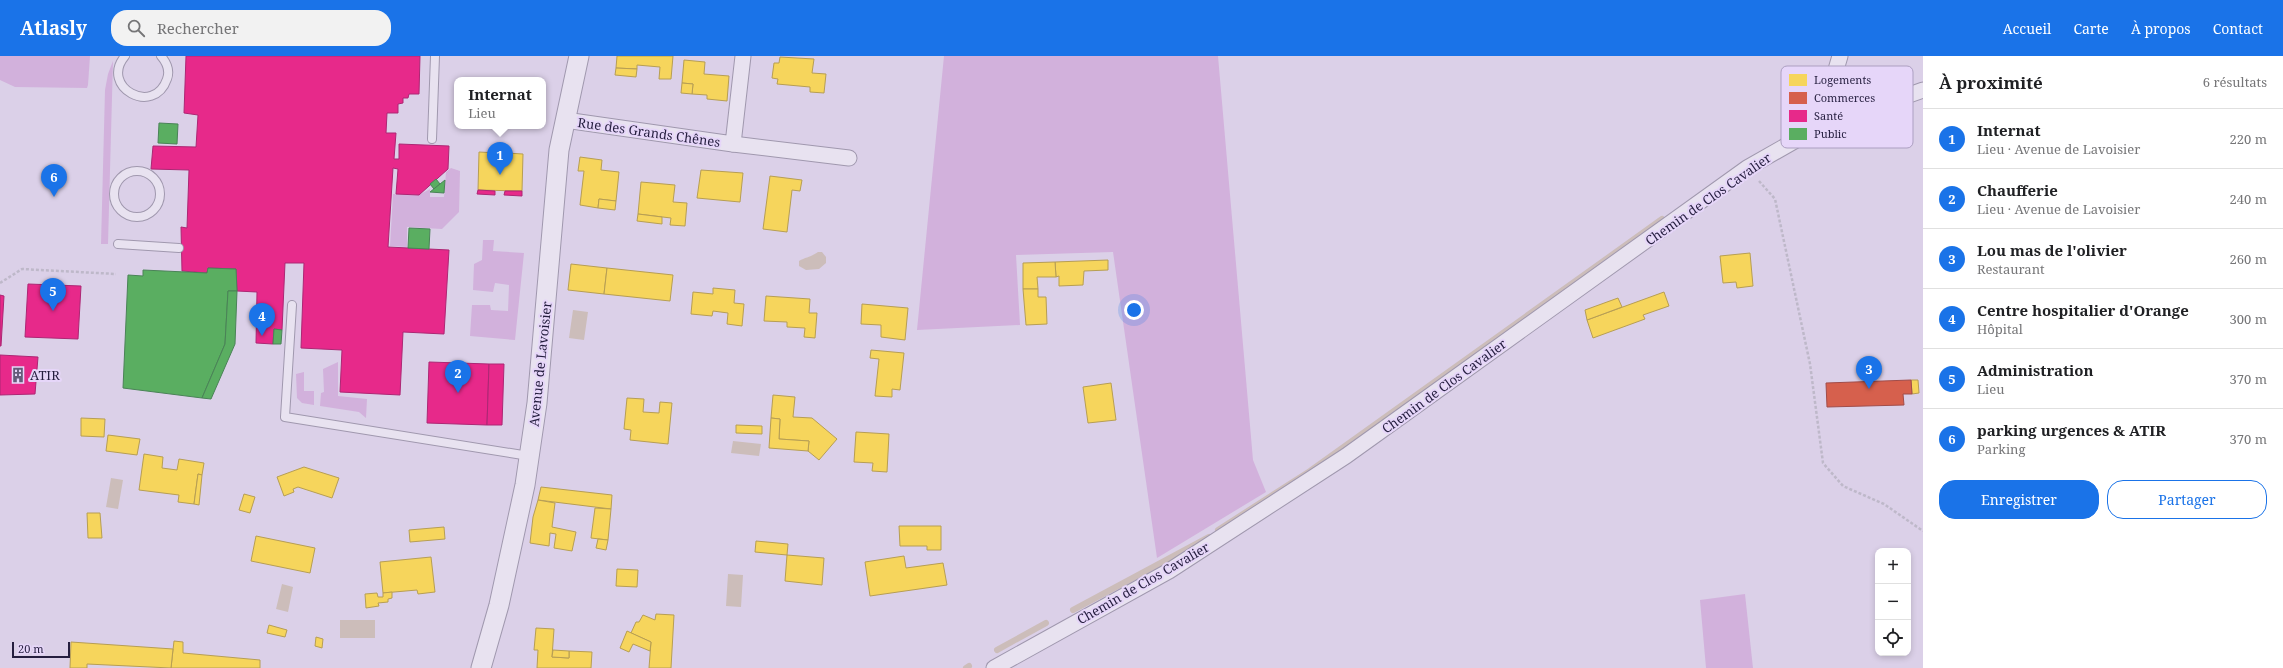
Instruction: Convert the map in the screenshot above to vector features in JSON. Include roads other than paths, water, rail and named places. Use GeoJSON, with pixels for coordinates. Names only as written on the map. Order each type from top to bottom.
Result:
{"type":"FeatureCollection","features":[{"type":"Feature","properties":{"kind":"street","name":"Avenue de Lavoisier"},"geometry":{"type":"LineString","coordinates":[[481,668],[499,605],[530,456],[541,366],[559,150],[579,56]]}},
{"type":"Feature","properties":{"kind":"street","name":"Rue des Grands Chênes"},"geometry":{"type":"LineString","coordinates":[[733,144],[743,56]]}},
{"type":"Feature","properties":{"kind":"street"},"geometry":{"type":"LineString","coordinates":[[1837,66],[1840,56]]}},
{"type":"Feature","properties":{"kind":"street","name":"Chemin de Clos Cavalier"},"geometry":{"type":"LineString","coordinates":[[1913,94],[1923,90]]}},
{"type":"Feature","properties":{"kind":"street","name":"Rue des Grands Chênes"},"geometry":{"type":"LineString","coordinates":[[565,120],[733,144],[849,158]]}},
{"type":"Feature","properties":{"kind":"street","name":"Chemin de Clos Cavalier"},"geometry":{"type":"LineString","coordinates":[[994,668],[1169,571],[1346,456],[1747,168],[1782,148]]}},
{"type":"Feature","properties":{"kind":"lane"},"geometry":{"type":"LineString","coordinates":[[125,56],[120,64],[119,79],[128,92],[144,97],[159,91],[164,85],[168,69],[161,56]]}},
{"type":"Feature","properties":{"kind":"lane"},"geometry":{"type":"LineString","coordinates":[[432,139],[435,56]]}},
{"type":"Feature","properties":{"kind":"lane"},"geometry":{"type":"LineString","coordinates":[[133,171],[148,174],[158,185],[160,192],[156,207],[151,212],[136,217],[122,212],[114,199],[115,184],[126,173],[133,171]]}},
{"type":"Feature","properties":{"kind":"lane"},"geometry":{"type":"LineString","coordinates":[[118,244],[179,248]]}},
{"type":"Feature","properties":{"kind":"lane"},"geometry":{"type":"LineString","coordinates":[[292,305],[285,417],[530,456]]}},
{"type":"Feature","properties":{"kind":"waterway"},"geometry":{"type":"LineString","coordinates":[[1218,530],[1310,471],[1662,219]]}},
{"type":"Feature","properties":{"kind":"waterway"},"geometry":{"type":"LineString","coordinates":[[1073,610],[1209,537]]}},
{"type":"Feature","properties":{"kind":"waterway"},"geometry":{"type":"LineString","coordinates":[[997,650],[1046,623]]}},
{"type":"Feature","properties":{"kind":"place","name":"Internat"},"geometry":{"type":"Point","coordinates":[500,175]}},
{"type":"Feature","properties":{"kind":"place","name":"parking urgences & ATIR"},"geometry":{"type":"Point","coordinates":[54,197]}},
{"type":"Feature","properties":{"kind":"place","name":"Administration"},"geometry":{"type":"Point","coordinates":[53,311]}},
{"type":"Feature","properties":{"kind":"place","name":"Centre hospitalier d'Orange"},"geometry":{"type":"Point","coordinates":[262,336]}},
{"type":"Feature","properties":{"kind":"place","name":"ATIR"},"geometry":{"type":"Point","coordinates":[18,375]}},
{"type":"Feature","properties":{"kind":"place","name":"Lou mas de l'olivier"},"geometry":{"type":"Point","coordinates":[1869,389]}},
{"type":"Feature","properties":{"kind":"place","name":"Chaufferie"},"geometry":{"type":"Point","coordinates":[458,393]}}]}
